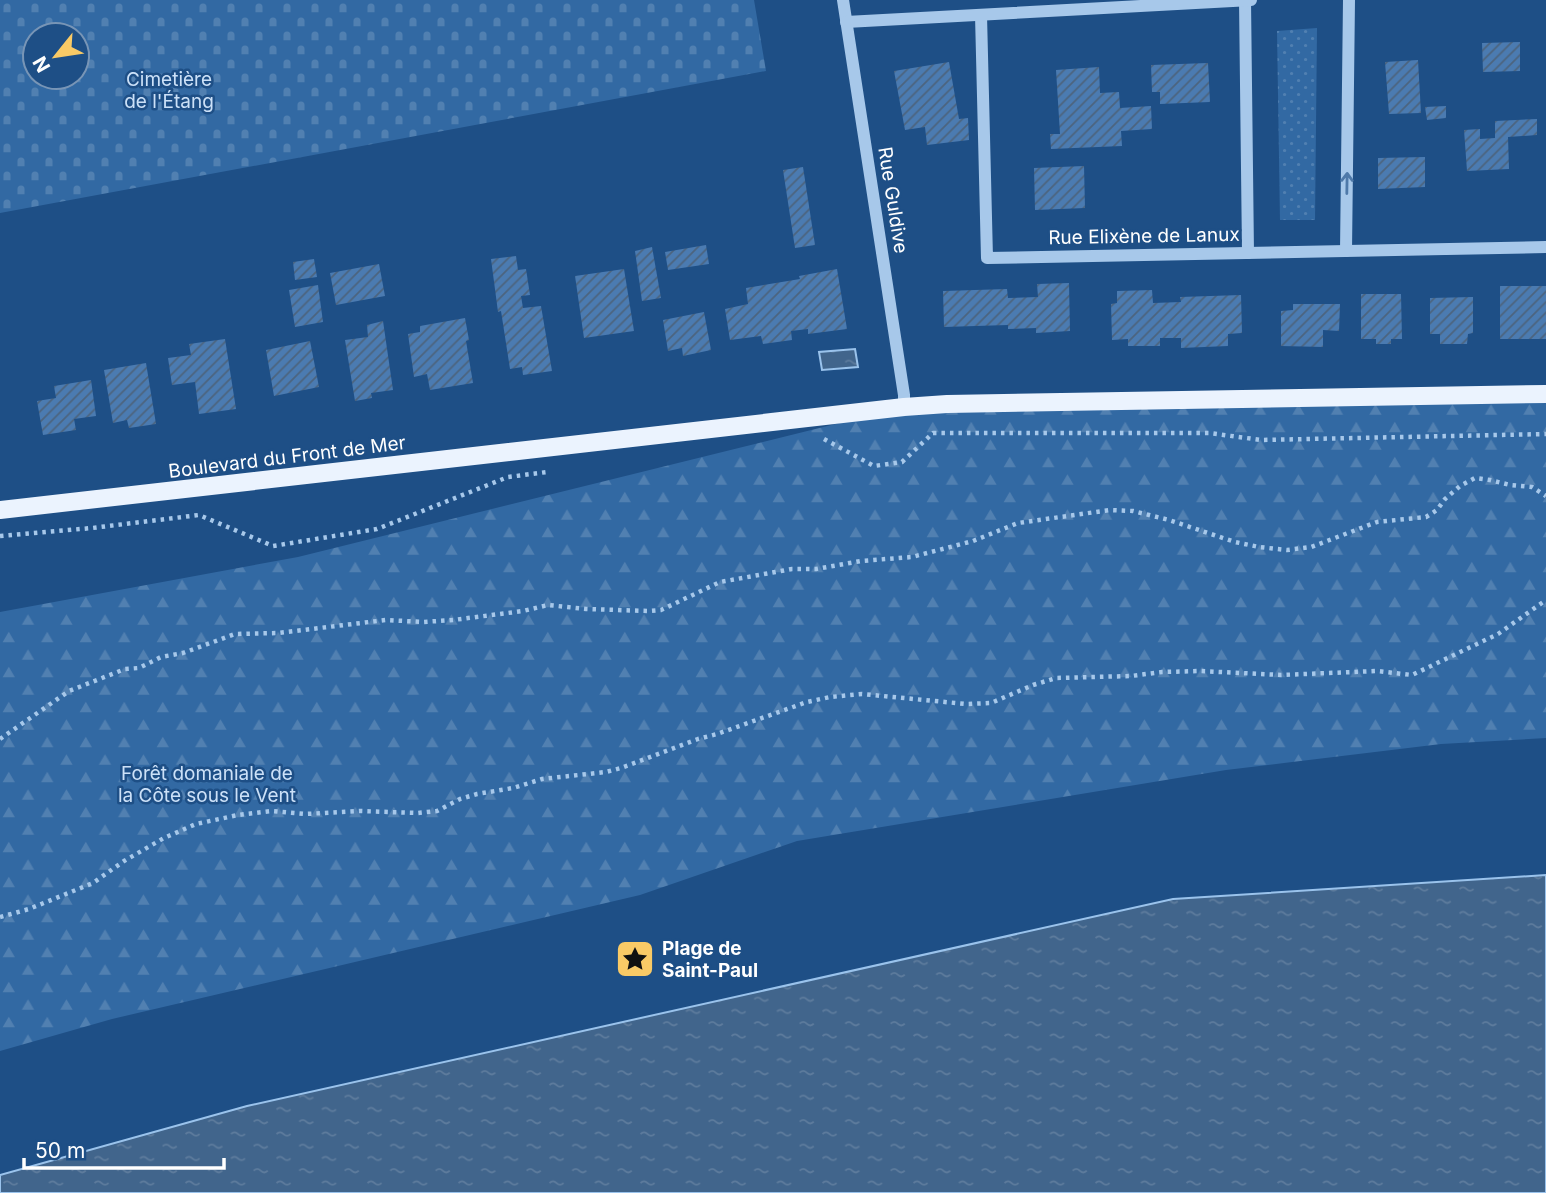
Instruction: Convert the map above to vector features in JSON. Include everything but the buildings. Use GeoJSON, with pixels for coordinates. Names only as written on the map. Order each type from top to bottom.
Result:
{"type":"FeatureCollection","features":[{"type":"Feature","properties":{"kind":"main road","name":"Boulevard du Front de Mer"},"geometry":{"type":"LineString","coordinates":[[0,510],[904,407],[947,404],[1546,394]]}},
{"type":"Feature","properties":{"kind":"street","name":"Rue Guldive"},"geometry":{"type":"LineString","coordinates":[[843,0],[904,407]]}},
{"type":"Feature","properties":{"kind":"street"},"geometry":{"type":"LineString","coordinates":[[1245,0],[1248,253]]}},
{"type":"Feature","properties":{"kind":"street"},"geometry":{"type":"LineString","coordinates":[[846,22],[1251,0]]}},
{"type":"Feature","properties":{"kind":"street"},"geometry":{"type":"LineString","coordinates":[[1346,251],[1349,0]]}},
{"type":"Feature","properties":{"kind":"street","name":"Rue Elixène de Lanux"},"geometry":{"type":"LineString","coordinates":[[981,15],[987,258],[1546,247]]}},
{"type":"Feature","properties":{"kind":"path"},"geometry":{"type":"LineString","coordinates":[[823,439],[874,466],[902,462],[933,433],[1209,433],[1261,440],[1546,435]]}},
{"type":"Feature","properties":{"kind":"path"},"geometry":{"type":"LineString","coordinates":[[0,536],[199,515],[273,546],[377,529],[508,477],[549,472]]}},
{"type":"Feature","properties":{"kind":"path"},"geometry":{"type":"LineString","coordinates":[[0,739],[69,691],[125,669],[139,668],[161,657],[183,653],[234,635],[278,633],[386,620],[453,621],[548,605],[586,609],[661,610],[720,582],[792,569],[816,569],[861,561],[912,557],[972,541],[1018,523],[1110,510],[1133,511],[1235,542],[1287,550],[1311,547],[1377,522],[1426,517],[1461,486],[1475,478],[1532,486],[1546,496]]}},
{"type":"Feature","properties":{"kind":"path"},"geometry":{"type":"LineString","coordinates":[[0,917],[29,909],[93,883],[124,861],[196,824],[238,815],[272,811],[305,814],[437,811],[477,794],[513,788],[542,779],[621,768],[698,739],[807,702],[830,697],[862,694],[966,704],[991,703],[1056,678],[1131,676],[1161,672],[1281,675],[1377,671],[1412,675],[1498,634],[1546,600]]}},
{"type":"Feature","properties":{"kind":"green space","name":"Cimetière de l'Étang"},"geometry":{"type":"Polygon","coordinates":[[[0,0],[754,0],[766,71],[0,213],[0,0]]]}},
{"type":"Feature","properties":{"kind":"green space"},"geometry":{"type":"Polygon","coordinates":[[[1317,28],[1315,220],[1280,220],[1277,31],[1317,28]]]}},
{"type":"Feature","properties":{"kind":"green space","name":"Forêt domaniale de la Côte sous le Vent"},"geometry":{"type":"Polygon","coordinates":[[[1546,394],[1546,738],[1441,744],[1226,770],[797,841],[640,895],[112,1019],[0,1051],[0,612],[298,557],[904,407],[1546,394]]]}},
{"type":"Feature","properties":{"kind":"water"},"geometry":{"type":"Polygon","coordinates":[[[855,349],[858,367],[822,370],[819,352],[855,349]]]}},
{"type":"Feature","properties":{"kind":"water"},"geometry":{"type":"Polygon","coordinates":[[[1546,875],[1546,1193],[0,1193],[0,1175],[247,1106],[1173,899],[1546,875]]]}},
{"type":"Feature","properties":{"kind":"place","name":"Plage de Saint-Paul"},"geometry":{"type":"Point","coordinates":[635,959]}}]}
